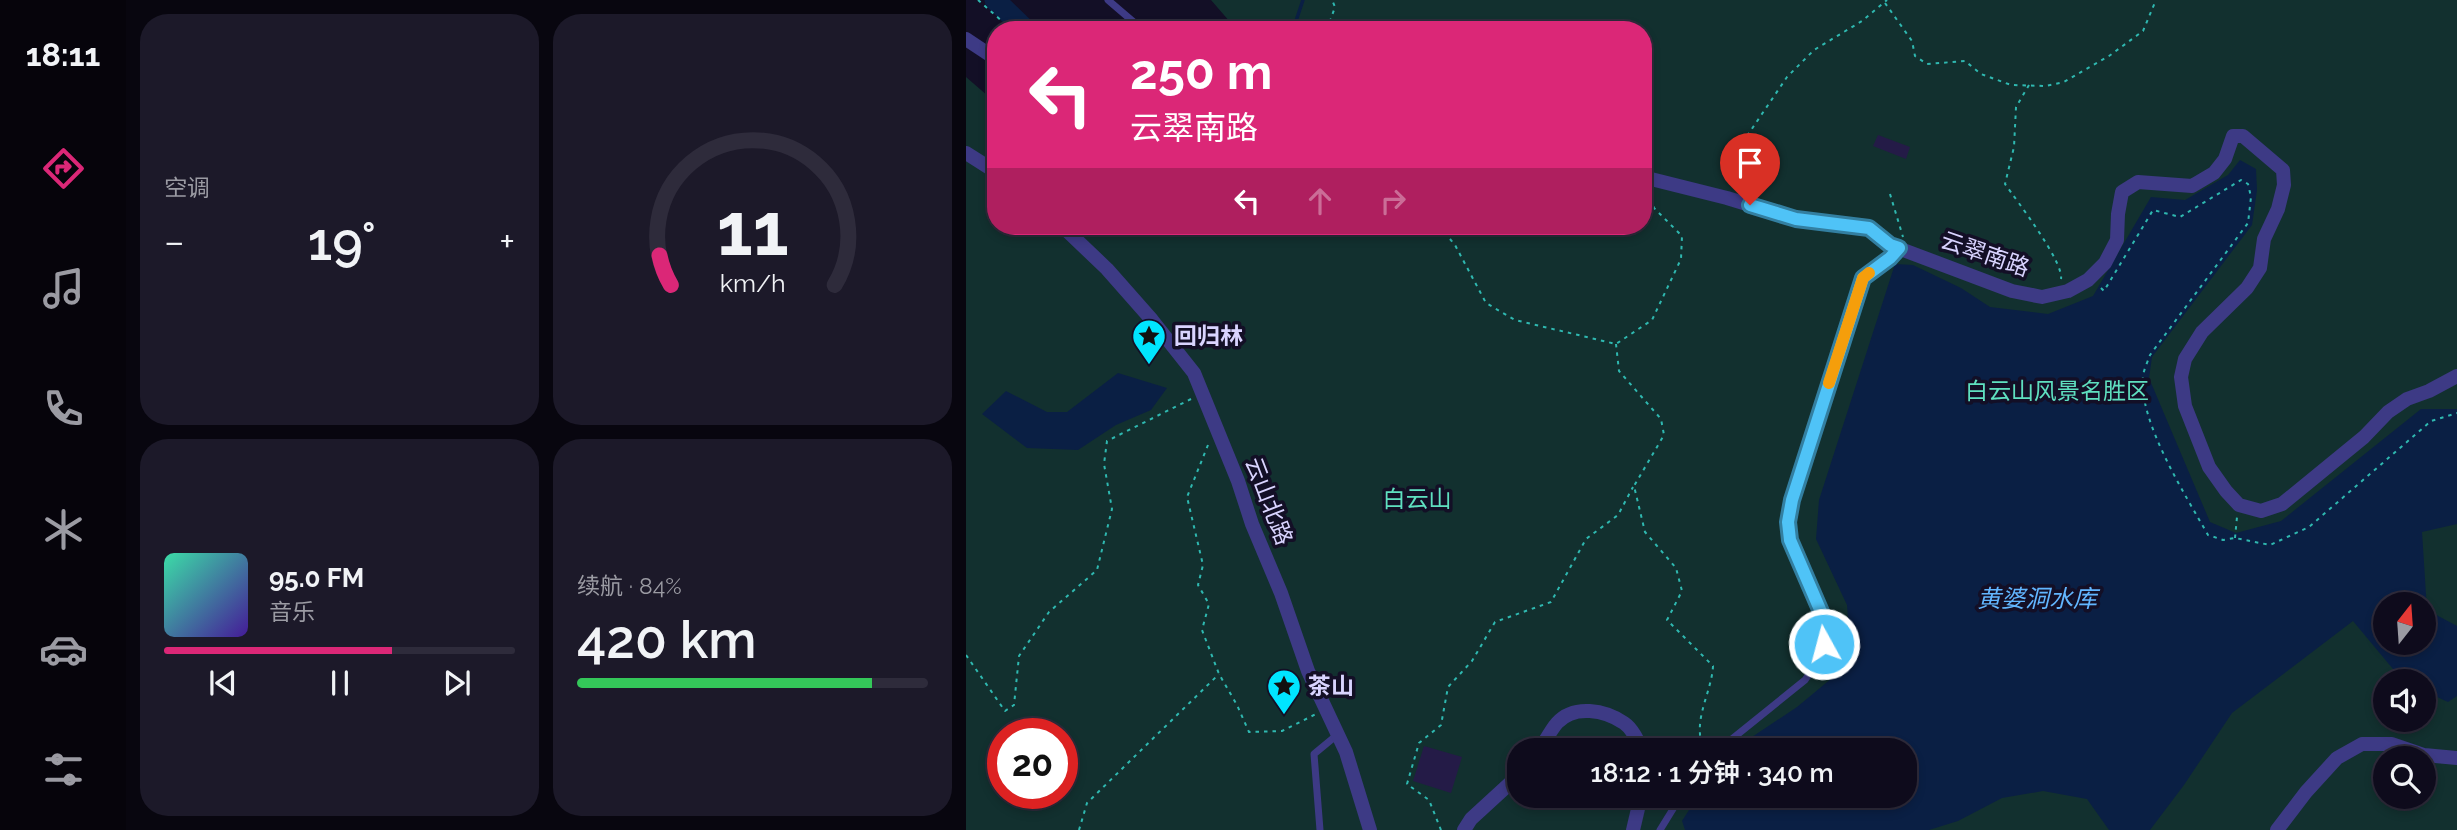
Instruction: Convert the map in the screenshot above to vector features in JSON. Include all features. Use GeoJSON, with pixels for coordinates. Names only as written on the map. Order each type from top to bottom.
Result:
{"type":"FeatureCollection","features":[{"type":"Feature","properties":{"kind":"street"},"geometry":{"type":"LineString","coordinates":[[966,39],[987,53]]}},
{"type":"Feature","properties":{"kind":"street","name":"云翠南路"},"geometry":{"type":"LineString","coordinates":[[1652,179],[1796,219],[1869,228],[1890,245],[2012,291],[2042,297],[2059,294],[2088,280],[2105,263],[2117,240],[2122,192],[2138,182],[2192,186],[2214,173],[2225,159],[2234,136],[2242,136],[2283,170],[2284,185],[2278,209],[2264,239],[2260,268],[2247,288],[2202,331],[2185,359],[2181,377],[2185,406],[2209,467],[2239,505]]}},
{"type":"Feature","properties":{"kind":"street"},"geometry":{"type":"LineString","coordinates":[[966,153],[987,166]]}},
{"type":"Feature","properties":{"kind":"street","name":"云山北路"},"geometry":{"type":"LineString","coordinates":[[1071,235],[1107,269],[1153,320],[1194,373],[1252,524],[1282,593],[1308,671],[1346,752],[1370,830]]}},
{"type":"Feature","properties":{"kind":"street"},"geometry":{"type":"LineString","coordinates":[[2239,505],[2261,511],[2282,504],[2364,437],[2388,412],[2407,399],[2457,376]]}},
{"type":"Feature","properties":{"kind":"street"},"geometry":{"type":"LineString","coordinates":[[1548,738],[1558,722],[1575,711],[1603,712],[1626,724],[1636,738]]}},
{"type":"Feature","properties":{"kind":"street"},"geometry":{"type":"LineString","coordinates":[[2277,830],[2305,792],[2337,758],[2362,744],[2392,744],[2424,755],[2457,758]]}},
{"type":"Feature","properties":{"kind":"street"},"geometry":{"type":"LineString","coordinates":[[1464,830],[1471,819],[1507,786]]}},
{"type":"Feature","properties":{"kind":"street"},"geometry":{"type":"LineString","coordinates":[[1633,830],[1638,808]]}},
{"type":"Feature","properties":{"kind":"lane"},"geometry":{"type":"LineString","coordinates":[[1108,0],[1132,21]]}},
{"type":"Feature","properties":{"kind":"lane"},"geometry":{"type":"LineString","coordinates":[[1733,738],[1805,680],[1819,660],[1824,644],[1825,621],[1790,540],[1788,522],[1792,500],[1863,278],[1902,249]]}},
{"type":"Feature","properties":{"kind":"lane"},"geometry":{"type":"LineString","coordinates":[[1320,830],[1314,754],[1338,734]]}},
{"type":"Feature","properties":{"kind":"lane"},"geometry":{"type":"LineString","coordinates":[[1660,830],[1674,808]]}},
{"type":"Feature","properties":{"kind":"path"},"geometry":{"type":"LineString","coordinates":[[978,0],[1002,21]]}},
{"type":"Feature","properties":{"kind":"path"},"geometry":{"type":"LineString","coordinates":[[1330,21],[1335,7],[1332,0]]}},
{"type":"Feature","properties":{"kind":"path"},"geometry":{"type":"LineString","coordinates":[[1727,198],[1745,139],[1787,77],[1814,50],[1862,21],[1886,1],[1912,41],[1915,56],[1927,64],[1965,61],[1981,74],[2011,85],[2046,86],[2064,82],[2109,56],[2143,31],[2156,0]]}},
{"type":"Feature","properties":{"kind":"path"},"geometry":{"type":"LineString","coordinates":[[2029,85],[2016,107],[2014,147],[2005,184],[2048,246],[2062,273],[2059,294]]}},
{"type":"Feature","properties":{"kind":"path"},"geometry":{"type":"LineString","coordinates":[[2104,291],[2153,210],[2179,217],[2241,180],[2248,184],[2251,197],[2248,223],[2150,355],[2143,375],[2146,401],[2159,445],[2208,535],[2223,540],[2235,538],[2270,545],[2309,527],[2431,421],[2457,413]]}},
{"type":"Feature","properties":{"kind":"path"},"geometry":{"type":"LineString","coordinates":[[1890,194],[1906,245],[1902,249]]}},
{"type":"Feature","properties":{"kind":"path"},"geometry":{"type":"LineString","coordinates":[[1447,235],[1455,245],[1486,303],[1515,320],[1616,344],[1652,320],[1681,259],[1682,236],[1654,208],[1652,201]]}},
{"type":"Feature","properties":{"kind":"path"},"geometry":{"type":"LineString","coordinates":[[1440,830],[1429,800],[1407,784],[1419,743],[1441,725],[1448,687],[1472,661],[1495,622],[1551,602],[1586,539],[1618,515],[1664,435],[1661,419],[1619,371],[1616,344]]}},
{"type":"Feature","properties":{"kind":"path"},"geometry":{"type":"LineString","coordinates":[[966,654],[1005,711],[1014,705],[1019,656],[1049,612],[1097,569],[1112,509],[1104,464],[1107,441],[1203,393]]}},
{"type":"Feature","properties":{"kind":"path"},"geometry":{"type":"LineString","coordinates":[[1216,425],[1187,497],[1203,565],[1198,585],[1209,604],[1202,630],[1219,674],[1249,732],[1282,731],[1326,709]]}},
{"type":"Feature","properties":{"kind":"path"},"geometry":{"type":"LineString","coordinates":[[1633,486],[1646,532],[1676,568],[1682,591],[1667,620],[1713,666],[1713,682],[1704,705],[1701,738]]}},
{"type":"Feature","properties":{"kind":"path"},"geometry":{"type":"LineString","coordinates":[[2235,538],[2239,505]]}},
{"type":"Feature","properties":{"kind":"path"},"geometry":{"type":"LineString","coordinates":[[1079,830],[1087,803],[1219,674]]}},
{"type":"Feature","properties":{"kind":"green space","name":"白云山"},"geometry":{"type":"Polygon","coordinates":[[[1211,0],[2457,0],[2457,830],[966,830],[966,77],[987,95],[987,235],[1652,235],[1652,21],[1229,21],[1211,0]]]}},
{"type":"Feature","properties":{"kind":"water","name":"黄婆洞水库"},"geometry":{"type":"Polygon","coordinates":[[[2240,160],[2256,169],[2257,190],[2252,225],[2152,357],[2149,378],[2210,522],[2236,533],[2281,521],[2421,409],[2457,409],[2457,524],[2422,532],[2426,592],[2373,592],[2373,645],[2353,621],[2232,713],[2150,830],[2109,830],[2087,799],[2043,791],[2002,798],[1958,821],[1929,830],[1685,830],[1682,821],[1690,808],[1917,808],[1917,738],[1750,738],[1797,707],[1832,678],[1850,645],[1847,605],[1816,539],[1819,500],[1895,264],[1913,265],[1961,288],[1990,307],[2048,314],[2093,296],[2151,197],[2185,200],[2228,175],[2240,160]]]}},
{"type":"Feature","properties":{"kind":"water"},"geometry":{"type":"Polygon","coordinates":[[[1118,373],[1167,388],[1151,410],[1116,425],[1078,450],[1027,448],[982,414],[1006,391],[1047,412],[1067,412],[1118,373]]]}},
{"type":"Feature","properties":{"kind":"water","name":"黄婆洞水库"},"geometry":{"type":"Polygon","coordinates":[[[2436,615],[2457,626],[2457,696],[2448,702],[2436,696],[2436,669],[2393,669],[2381,655],[2436,655],[2436,615]]]}},
{"type":"Feature","properties":{"kind":"building"},"geometry":{"type":"Polygon","coordinates":[[[1878,135],[1910,147],[1906,159],[1873,146],[1878,135]]]}},
{"type":"Feature","properties":{"kind":"building"},"geometry":{"type":"Polygon","coordinates":[[[1424,746],[1462,757],[1451,793],[1413,781],[1424,746]]]}},
{"type":"Feature","properties":{"kind":"waterway"},"geometry":{"type":"LineString","coordinates":[[995,0],[1017,21]]}},
{"type":"Feature","properties":{"kind":"waterway"},"geometry":{"type":"LineString","coordinates":[[1296,21],[1303,0]]}},
{"type":"Feature","properties":{"kind":"slow traffic"},"geometry":{"type":"LineString","coordinates":[[1829,383],[1863,278],[1869,273]]}},
{"type":"Feature","properties":{"kind":"place","name":"回归林"},"geometry":{"type":"Point","coordinates":[1149,366]}},
{"type":"Feature","properties":{"kind":"place","name":"茶山"},"geometry":{"type":"Point","coordinates":[1284,716]}},
{"type":"Feature","properties":{"kind":"route"},"geometry":{"type":"LineString","coordinates":[[1750,205],[1796,219],[1869,228],[1890,245],[1899,248],[1863,278],[1792,500],[1788,522],[1790,540],[1825,621],[1824,644]]}},
{"type":"Feature","properties":{"kind":"park label","name":"白云山风景名胜区"},"geometry":{"type":"Point","coordinates":[2057,391]}}]}
